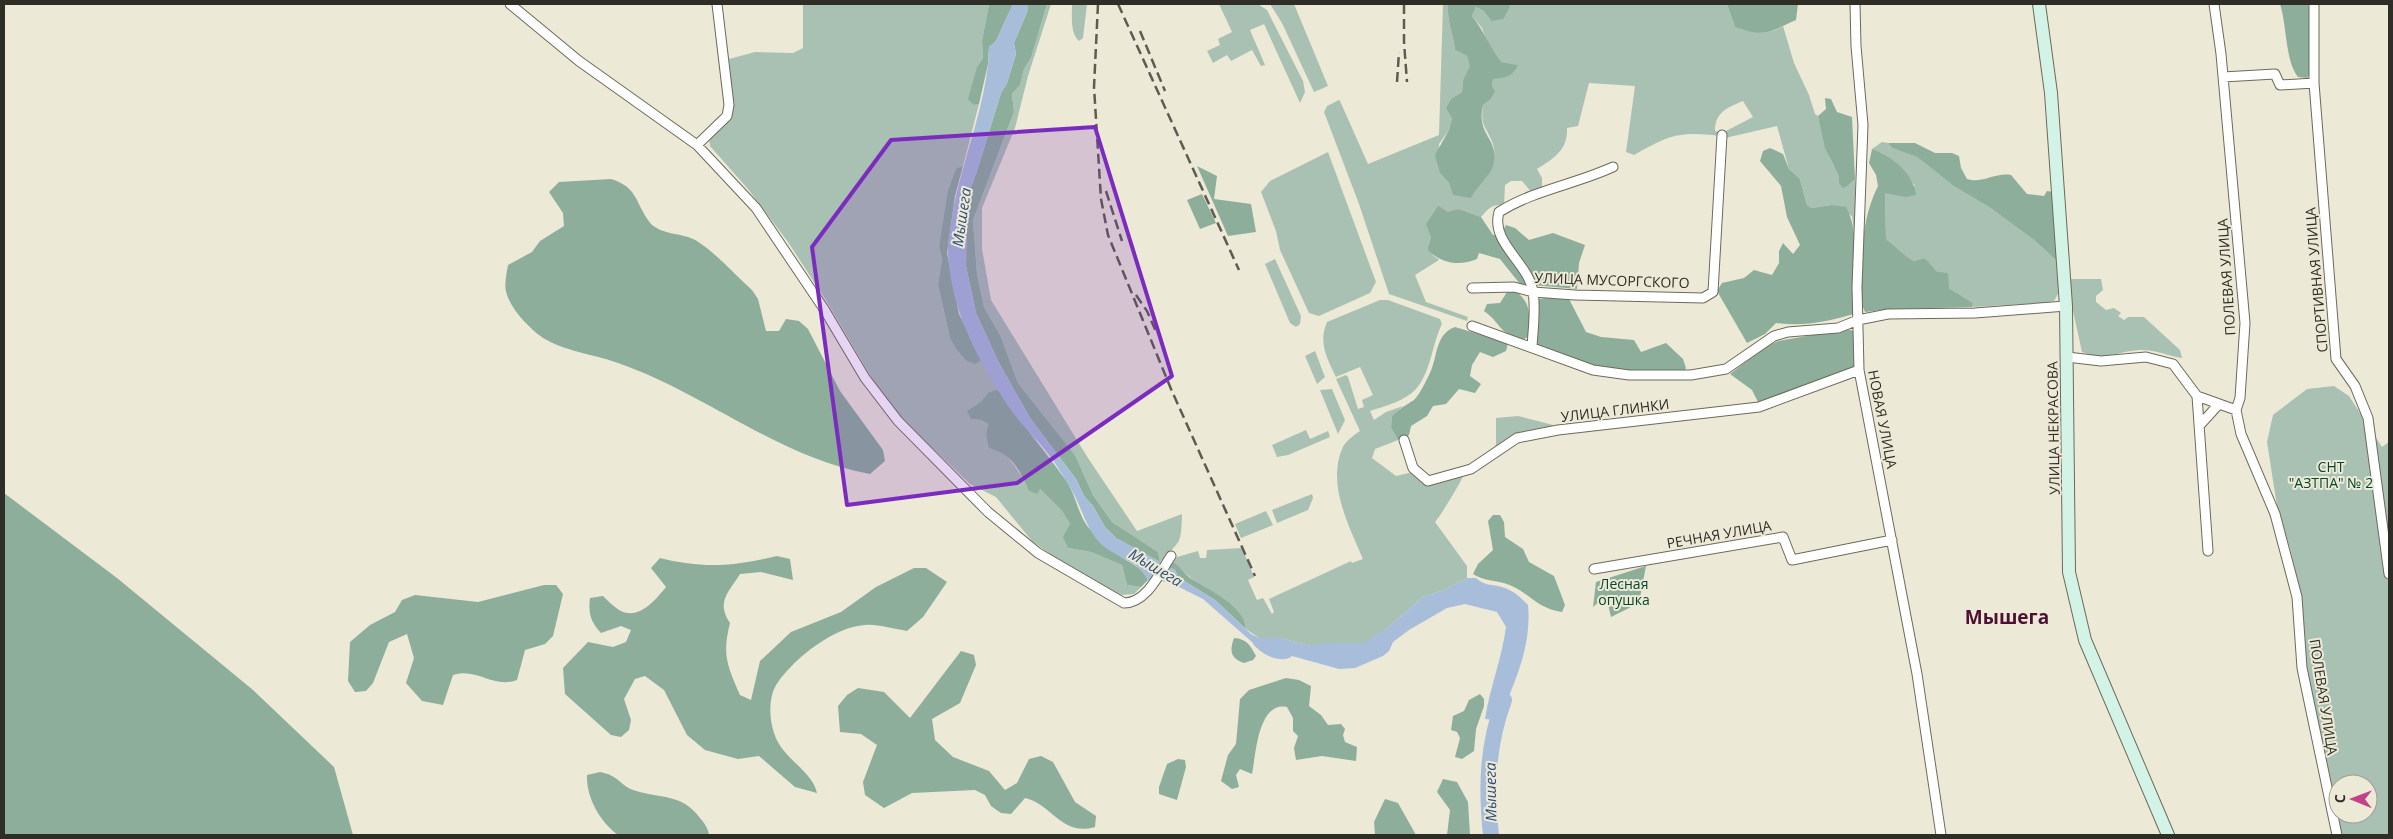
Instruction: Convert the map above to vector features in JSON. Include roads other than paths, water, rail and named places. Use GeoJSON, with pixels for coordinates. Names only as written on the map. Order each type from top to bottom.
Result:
{"type":"FeatureCollection","features":[{"type":"Feature","properties":{"kind":"main road","name":"УЛИЦА НЕКРАСОВА"},"geometry":{"type":"LineString","coordinates":[[2040,4],[2051,93],[2066,306],[2069,572],[2085,640],[2168,835]]}},
{"type":"Feature","properties":{"kind":"street"},"geometry":{"type":"LineString","coordinates":[[510,4],[579,61],[697,145],[756,208],[824,309],[866,378],[898,421],[988,512],[1038,553],[1116,600],[1132,603],[1141,598],[1171,556]]}},
{"type":"Feature","properties":{"kind":"street"},"geometry":{"type":"LineString","coordinates":[[697,145],[727,116],[729,105],[717,4]]}},
{"type":"Feature","properties":{"kind":"street","name":"НОВАЯ УЛИЦА"},"geometry":{"type":"LineString","coordinates":[[1855,4],[1856,46],[1863,125],[1858,320],[1859,370],[1917,674],[1941,835]]}},
{"type":"Feature","properties":{"kind":"street","name":"ПОЛЕВАЯ УЛИЦА"},"geometry":{"type":"LineString","coordinates":[[2214,4],[2223,76],[2245,323],[2240,398],[2236,410],[2241,434],[2275,514],[2297,597],[2302,668],[2337,835]]}},
{"type":"Feature","properties":{"kind":"street","name":"СПОРТИВНАЯ УЛИЦА"},"geometry":{"type":"LineString","coordinates":[[2314,4],[2314,83],[2336,359],[2355,386],[2368,418],[2389,574]]}},
{"type":"Feature","properties":{"kind":"street"},"geometry":{"type":"LineString","coordinates":[[2223,76],[2275,74],[2280,85],[2314,83]]}},
{"type":"Feature","properties":{"kind":"street","name":"УЛИЦА МУСОРГСКОГО"},"geometry":{"type":"LineString","coordinates":[[1472,288],[1514,287],[1533,292],[1703,298],[1713,292],[1722,135]]}},
{"type":"Feature","properties":{"kind":"street"},"geometry":{"type":"LineString","coordinates":[[1532,347],[1533,292],[1528,276],[1498,230],[1497,220],[1499,212],[1570,182],[1586,180],[1613,167]]}},
{"type":"Feature","properties":{"kind":"street"},"geometry":{"type":"LineString","coordinates":[[1472,326],[1593,370],[1629,375],[1691,375],[1726,369],[1774,336],[1838,328],[1858,320],[1888,314],[1975,313],[2066,306]]}},
{"type":"Feature","properties":{"kind":"street"},"geometry":{"type":"LineString","coordinates":[[2067,357],[2101,361],[2146,357],[2173,364],[2197,396],[2208,551]]}},
{"type":"Feature","properties":{"kind":"street","name":"УЛИЦА ГЛИНКИ"},"geometry":{"type":"LineString","coordinates":[[1404,440],[1413,468],[1428,481],[1471,469],[1517,438],[1558,430],[1759,406],[1859,370]]}},
{"type":"Feature","properties":{"kind":"street"},"geometry":{"type":"LineString","coordinates":[[2197,396],[2236,410]]}},
{"type":"Feature","properties":{"kind":"street"},"geometry":{"type":"LineString","coordinates":[[2199,426],[2219,404]]}},
{"type":"Feature","properties":{"kind":"street","name":"РЕЧНАЯ УЛИЦА"},"geometry":{"type":"LineString","coordinates":[[1594,569],[1783,537],[1792,560],[1892,540]]}},
{"type":"Feature","properties":{"kind":"water"},"geometry":{"type":"Polygon","coordinates":[[[1013,4],[1028,4],[1028,10],[1014,43],[1016,54],[1007,83],[1001,93],[967,197],[966,266],[976,313],[998,361],[1030,418],[1076,479],[1084,496],[1093,506],[1105,527],[1116,538],[1175,570],[1178,577],[1215,600],[1251,634],[1259,638],[1280,638],[1311,646],[1325,643],[1331,646],[1344,644],[1357,654],[1363,652],[1369,644],[1424,596],[1442,591],[1467,578],[1476,578],[1485,584],[1506,588],[1513,592],[1528,605],[1529,620],[1521,664],[1499,720],[1485,719],[1506,627],[1497,612],[1465,604],[1447,608],[1409,630],[1393,642],[1389,651],[1383,656],[1355,668],[1339,669],[1292,656],[1282,659],[1276,658],[1259,650],[1203,599],[1169,582],[1148,580],[1138,567],[1110,551],[1093,534],[1071,488],[1046,450],[1013,413],[979,358],[961,318],[950,276],[948,243],[951,224],[960,180],[984,91],[989,47],[996,41],[1013,4]]]}},
{"type":"Feature","properties":{"kind":"waterway","name":"Мышега"},"geometry":{"type":"LineString","coordinates":[[1330,651],[1366,651],[1384,639]]}},
{"type":"Feature","properties":{"kind":"waterway","name":"Мышега"},"geometry":{"type":"LineString","coordinates":[[1491,835],[1489,767],[1494,734],[1504,700]]}},
{"type":"Feature","properties":{"kind":"railway"},"geometry":{"type":"LineString","coordinates":[[1098,4],[1094,87],[1101,199],[1108,235],[1171,389],[1255,576]]}},
{"type":"Feature","properties":{"kind":"railway"},"geometry":{"type":"LineString","coordinates":[[1118,4],[1239,270]]}},
{"type":"Feature","properties":{"kind":"railway"},"geometry":{"type":"LineString","coordinates":[[1404,4],[1407,82]]}},
{"type":"Feature","properties":{"kind":"railway"},"geometry":{"type":"LineString","coordinates":[[1140,31],[1165,91]]}},
{"type":"Feature","properties":{"kind":"railway"},"geometry":{"type":"LineString","coordinates":[[1397,82],[1399,52]]}},
{"type":"Feature","properties":{"kind":"railway"},"geometry":{"type":"LineString","coordinates":[[1106,191],[1122,241]]}},
{"type":"Feature","properties":{"kind":"railway"},"geometry":{"type":"LineString","coordinates":[[1136,295],[1147,311],[1157,334]]}},
{"type":"Feature","properties":{"kind":"district","name":"Мышега"},"geometry":{"type":"Point","coordinates":[2007,617]}},
{"type":"Feature","properties":{"kind":"park label","name":"СНТ \"АЗТПА\" № 2"},"geometry":{"type":"Point","coordinates":[2331,474]}},
{"type":"Feature","properties":{"kind":"park label","name":"Лесная опушка"},"geometry":{"type":"Point","coordinates":[1624,592]}}]}
